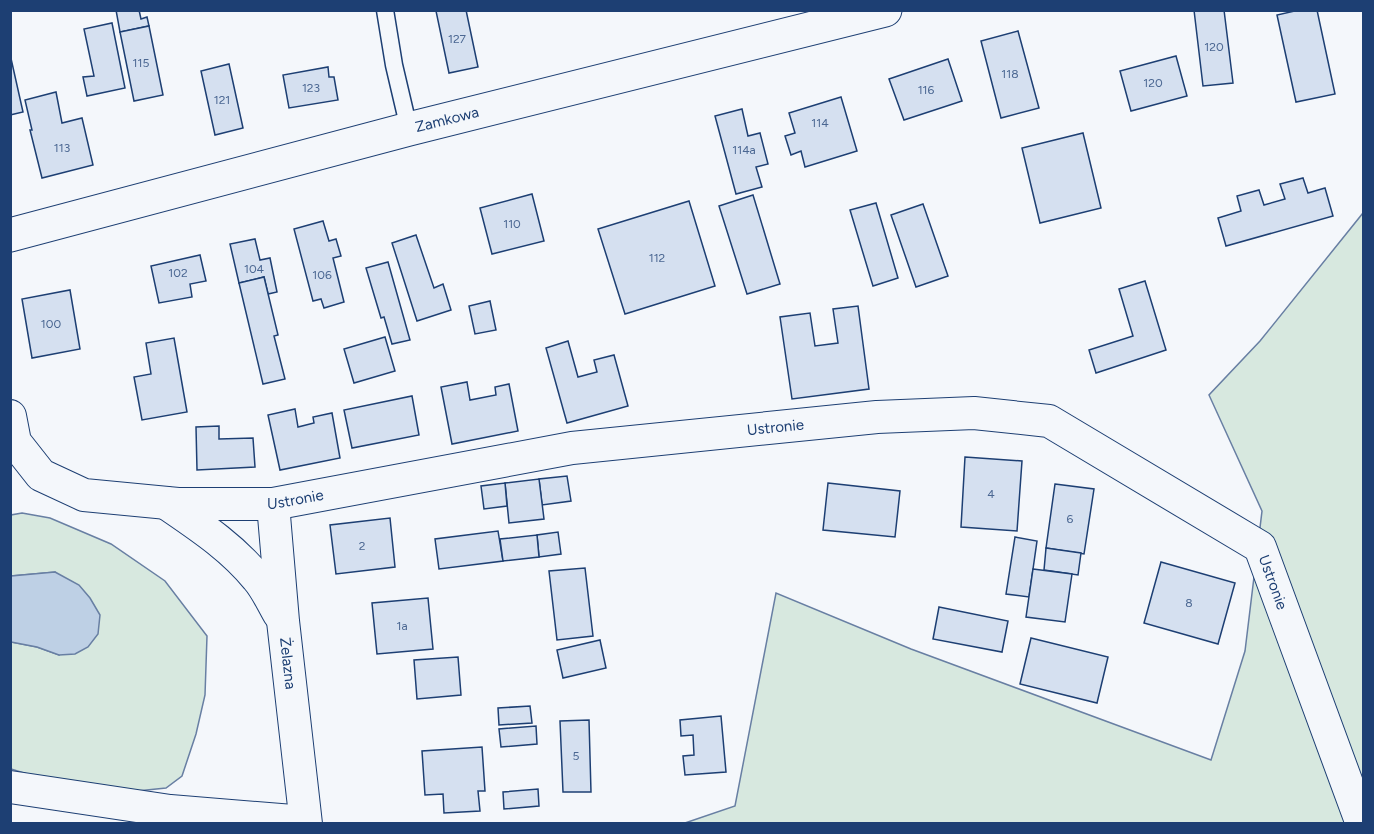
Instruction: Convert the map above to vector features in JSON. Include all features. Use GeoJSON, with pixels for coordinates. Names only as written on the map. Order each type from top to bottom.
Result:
{"type":"FeatureCollection","features":[{"type":"Feature","properties":{"kind":"street","name":"Zamkowa"},"geometry":{"type":"LineString","coordinates":[[10,235],[409,129],[885,10]]}},
{"type":"Feature","properties":{"kind":"street","name":"Ustronie"},"geometry":{"type":"LineString","coordinates":[[10,416],[15,442],[42,475],[84,495],[178,504],[273,504],[572,448],[877,417],[974,412],[1049,421],[1260,547],[1362,824]]}},
{"type":"Feature","properties":{"kind":"street"},"geometry":{"type":"LineString","coordinates":[[166,503],[210,533],[258,579],[283,621]]}},
{"type":"Feature","properties":{"kind":"street","name":"Żelazna"},"geometry":{"type":"LineString","coordinates":[[10,788],[170,811],[305,823],[273,504]]}},
{"type":"Feature","properties":{"kind":"lane"},"geometry":{"type":"LineString","coordinates":[[385,10],[394,64],[409,129]]}},
{"type":"Feature","properties":{"kind":"shaded area"},"geometry":{"type":"Polygon","coordinates":[[[1363,213],[1363,823],[682,824],[735,806],[776,593],[911,649],[1211,760],[1245,651],[1262,511],[1209,395],[1260,341],[1363,213]]]}},
{"type":"Feature","properties":{"kind":"shaded area"},"geometry":{"type":"Polygon","coordinates":[[[22,513],[50,518],[111,544],[165,581],[207,636],[205,695],[196,734],[182,776],[166,788],[137,791],[53,782],[11,769],[11,642],[37,647],[59,655],[55,572],[11,576],[11,515],[22,513]]]}},
{"type":"Feature","properties":{"kind":"water"},"geometry":{"type":"Polygon","coordinates":[[[55,572],[79,585],[100,615],[98,634],[88,647],[75,654],[59,655],[37,647],[11,642],[11,576],[55,572]]]}},
{"type":"Feature","properties":{"kind":"building"},"geometry":{"type":"Polygon","coordinates":[[[116,10],[139,10],[141,19],[147,17],[149,26],[120,32],[116,10]]]}},
{"type":"Feature","properties":{"kind":"building"},"geometry":{"type":"Polygon","coordinates":[[[466,10],[478,67],[449,73],[436,11],[466,10]]]}},
{"type":"Feature","properties":{"kind":"building"},"geometry":{"type":"Polygon","coordinates":[[[1194,10],[1224,10],[1233,83],[1203,86],[1194,10]]]}},
{"type":"Feature","properties":{"kind":"building"},"geometry":{"type":"Polygon","coordinates":[[[1299,10],[1317,10],[1335,94],[1296,102],[1277,15],[1299,10]]]}},
{"type":"Feature","properties":{"kind":"building"},"geometry":{"type":"Polygon","coordinates":[[[112,23],[125,88],[87,96],[83,77],[94,76],[84,29],[112,23]]]}},
{"type":"Feature","properties":{"kind":"building"},"geometry":{"type":"Polygon","coordinates":[[[149,26],[163,95],[134,101],[120,32],[149,26]]]}},
{"type":"Feature","properties":{"kind":"building"},"geometry":{"type":"Polygon","coordinates":[[[1018,31],[1039,108],[1001,118],[981,41],[1018,31]]]}},
{"type":"Feature","properties":{"kind":"building"},"geometry":{"type":"Polygon","coordinates":[[[10,54],[23,112],[10,115],[10,54]]]}},
{"type":"Feature","properties":{"kind":"building"},"geometry":{"type":"Polygon","coordinates":[[[1176,56],[1187,96],[1131,111],[1120,71],[1176,56]]]}},
{"type":"Feature","properties":{"kind":"building"},"geometry":{"type":"Polygon","coordinates":[[[948,59],[962,101],[904,120],[889,79],[948,59]]]}},
{"type":"Feature","properties":{"kind":"building"},"geometry":{"type":"Polygon","coordinates":[[[229,64],[243,128],[215,135],[201,71],[229,64]]]}},
{"type":"Feature","properties":{"kind":"building"},"geometry":{"type":"Polygon","coordinates":[[[328,67],[329,77],[334,77],[338,100],[289,108],[283,75],[328,67]]]}},
{"type":"Feature","properties":{"kind":"building"},"geometry":{"type":"Polygon","coordinates":[[[56,92],[62,123],[82,118],[93,165],[42,178],[25,100],[56,92]]]}},
{"type":"Feature","properties":{"kind":"building"},"geometry":{"type":"Polygon","coordinates":[[[841,97],[857,151],[805,167],[801,151],[791,155],[785,136],[795,133],[789,113],[841,97]]]}},
{"type":"Feature","properties":{"kind":"building"},"geometry":{"type":"Polygon","coordinates":[[[742,109],[748,136],[760,133],[768,164],[756,167],[762,187],[736,194],[715,116],[742,109]]]}},
{"type":"Feature","properties":{"kind":"building"},"geometry":{"type":"Polygon","coordinates":[[[1083,133],[1101,208],[1040,223],[1022,148],[1083,133]]]}},
{"type":"Feature","properties":{"kind":"building"},"geometry":{"type":"Polygon","coordinates":[[[1303,178],[1308,193],[1325,188],[1333,216],[1226,246],[1218,218],[1241,211],[1237,196],[1259,190],[1264,205],[1285,199],[1280,184],[1303,178]]]}},
{"type":"Feature","properties":{"kind":"building"},"geometry":{"type":"Polygon","coordinates":[[[532,194],[544,241],[492,254],[480,208],[532,194]]]}},
{"type":"Feature","properties":{"kind":"building"},"geometry":{"type":"Polygon","coordinates":[[[753,195],[780,284],[747,294],[719,206],[753,195]]]}},
{"type":"Feature","properties":{"kind":"building"},"geometry":{"type":"Polygon","coordinates":[[[689,201],[715,286],[625,314],[598,229],[689,201]]]}},
{"type":"Feature","properties":{"kind":"building"},"geometry":{"type":"Polygon","coordinates":[[[876,203],[898,278],[873,286],[850,210],[876,203]]]}},
{"type":"Feature","properties":{"kind":"building"},"geometry":{"type":"Polygon","coordinates":[[[923,204],[948,276],[916,287],[891,215],[923,204]]]}},
{"type":"Feature","properties":{"kind":"building"},"geometry":{"type":"Polygon","coordinates":[[[323,221],[329,241],[336,239],[341,256],[333,258],[344,302],[324,308],[321,299],[313,301],[294,229],[323,221]]]}},
{"type":"Feature","properties":{"kind":"building"},"geometry":{"type":"Polygon","coordinates":[[[416,235],[434,288],[443,284],[451,310],[417,321],[392,243],[416,235]]]}},
{"type":"Feature","properties":{"kind":"building"},"geometry":{"type":"Polygon","coordinates":[[[255,239],[260,260],[270,258],[277,292],[268,294],[264,277],[239,283],[230,244],[255,239]]]}},
{"type":"Feature","properties":{"kind":"building"},"geometry":{"type":"Polygon","coordinates":[[[200,255],[206,281],[190,284],[192,297],[159,303],[151,266],[200,255]]]}},
{"type":"Feature","properties":{"kind":"building"},"geometry":{"type":"Polygon","coordinates":[[[388,262],[410,340],[392,344],[384,317],[381,318],[366,268],[388,262]]]}},
{"type":"Feature","properties":{"kind":"building"},"geometry":{"type":"Polygon","coordinates":[[[264,277],[278,335],[274,336],[285,379],[263,384],[239,283],[264,277]]]}},
{"type":"Feature","properties":{"kind":"building"},"geometry":{"type":"Polygon","coordinates":[[[1145,281],[1166,350],[1096,373],[1089,350],[1133,336],[1119,289],[1145,281]]]}},
{"type":"Feature","properties":{"kind":"building"},"geometry":{"type":"Polygon","coordinates":[[[70,290],[80,349],[32,358],[22,299],[70,290]]]}},
{"type":"Feature","properties":{"kind":"building"},"geometry":{"type":"Polygon","coordinates":[[[490,301],[496,330],[475,334],[469,306],[490,301]]]}},
{"type":"Feature","properties":{"kind":"building"},"geometry":{"type":"Polygon","coordinates":[[[858,306],[869,389],[792,399],[780,317],[810,313],[815,346],[838,343],[833,309],[858,306]]]}},
{"type":"Feature","properties":{"kind":"building"},"geometry":{"type":"Polygon","coordinates":[[[385,337],[395,371],[354,383],[344,349],[385,337]]]}},
{"type":"Feature","properties":{"kind":"building"},"geometry":{"type":"Polygon","coordinates":[[[174,338],[187,412],[142,420],[134,377],[151,374],[146,343],[174,338]]]}},
{"type":"Feature","properties":{"kind":"building"},"geometry":{"type":"Polygon","coordinates":[[[568,341],[578,377],[597,372],[594,360],[614,355],[628,406],[567,423],[546,348],[568,341]]]}},
{"type":"Feature","properties":{"kind":"building"},"geometry":{"type":"Polygon","coordinates":[[[467,382],[470,400],[496,395],[495,387],[509,384],[518,431],[452,444],[441,387],[467,382]]]}},
{"type":"Feature","properties":{"kind":"building"},"geometry":{"type":"Polygon","coordinates":[[[412,396],[419,435],[352,448],[344,410],[412,396]]]}},
{"type":"Feature","properties":{"kind":"building"},"geometry":{"type":"Polygon","coordinates":[[[295,409],[298,427],[314,423],[313,417],[332,413],[340,458],[280,470],[268,415],[295,409]]]}},
{"type":"Feature","properties":{"kind":"building"},"geometry":{"type":"Polygon","coordinates":[[[219,426],[219,439],[253,438],[255,467],[197,470],[196,427],[219,426]]]}},
{"type":"Feature","properties":{"kind":"building"},"geometry":{"type":"Polygon","coordinates":[[[965,457],[1022,461],[1017,531],[961,527],[965,457]]]}},
{"type":"Feature","properties":{"kind":"building"},"geometry":{"type":"Polygon","coordinates":[[[567,476],[571,501],[542,505],[539,479],[567,476]]]}},
{"type":"Feature","properties":{"kind":"building"},"geometry":{"type":"Polygon","coordinates":[[[539,479],[544,519],[509,523],[505,483],[539,479]]]}},
{"type":"Feature","properties":{"kind":"building"},"geometry":{"type":"Polygon","coordinates":[[[505,483],[507,506],[484,509],[481,486],[505,483]]]}},
{"type":"Feature","properties":{"kind":"building"},"geometry":{"type":"Polygon","coordinates":[[[828,483],[900,491],[895,537],[823,530],[828,483]]]}},
{"type":"Feature","properties":{"kind":"building"},"geometry":{"type":"Polygon","coordinates":[[[1055,484],[1094,489],[1084,554],[1046,548],[1055,484]]]}},
{"type":"Feature","properties":{"kind":"building"},"geometry":{"type":"Polygon","coordinates":[[[390,518],[395,567],[336,574],[330,525],[390,518]]]}},
{"type":"Feature","properties":{"kind":"building"},"geometry":{"type":"Polygon","coordinates":[[[498,531],[503,561],[439,569],[435,539],[498,531]]]}},
{"type":"Feature","properties":{"kind":"building"},"geometry":{"type":"Polygon","coordinates":[[[558,532],[561,554],[539,557],[537,535],[558,532]]]}},
{"type":"Feature","properties":{"kind":"building"},"geometry":{"type":"Polygon","coordinates":[[[537,535],[539,557],[503,561],[500,539],[537,535]]]}},
{"type":"Feature","properties":{"kind":"building"},"geometry":{"type":"Polygon","coordinates":[[[1015,537],[1037,541],[1029,597],[1006,594],[1015,537]]]}},
{"type":"Feature","properties":{"kind":"building"},"geometry":{"type":"Polygon","coordinates":[[[1046,548],[1081,553],[1078,575],[1044,570],[1046,548]]]}},
{"type":"Feature","properties":{"kind":"building"},"geometry":{"type":"Polygon","coordinates":[[[1161,562],[1235,583],[1218,644],[1144,623],[1161,562]]]}},
{"type":"Feature","properties":{"kind":"building"},"geometry":{"type":"Polygon","coordinates":[[[585,568],[593,636],[557,640],[549,571],[585,568]]]}},
{"type":"Feature","properties":{"kind":"building"},"geometry":{"type":"Polygon","coordinates":[[[1033,569],[1072,574],[1065,622],[1026,617],[1033,569]]]}},
{"type":"Feature","properties":{"kind":"building"},"geometry":{"type":"Polygon","coordinates":[[[428,598],[433,649],[377,654],[372,603],[428,598]]]}},
{"type":"Feature","properties":{"kind":"building"},"geometry":{"type":"Polygon","coordinates":[[[939,607],[1008,621],[1002,652],[933,639],[939,607]]]}},
{"type":"Feature","properties":{"kind":"building"},"geometry":{"type":"Polygon","coordinates":[[[1031,638],[1108,657],[1097,703],[1020,684],[1031,638]]]}},
{"type":"Feature","properties":{"kind":"building"},"geometry":{"type":"Polygon","coordinates":[[[600,640],[606,668],[563,678],[557,650],[600,640]]]}},
{"type":"Feature","properties":{"kind":"building"},"geometry":{"type":"Polygon","coordinates":[[[458,657],[461,695],[417,699],[414,660],[458,657]]]}},
{"type":"Feature","properties":{"kind":"building"},"geometry":{"type":"Polygon","coordinates":[[[530,706],[532,723],[499,725],[498,708],[530,706]]]}},
{"type":"Feature","properties":{"kind":"building"},"geometry":{"type":"Polygon","coordinates":[[[721,716],[726,772],[685,775],[683,756],[694,755],[693,735],[681,736],[680,720],[721,716]]]}},
{"type":"Feature","properties":{"kind":"building"},"geometry":{"type":"Polygon","coordinates":[[[589,720],[591,792],[563,792],[560,721],[589,720]]]}},
{"type":"Feature","properties":{"kind":"building"},"geometry":{"type":"Polygon","coordinates":[[[536,726],[537,744],[501,747],[499,729],[536,726]]]}},
{"type":"Feature","properties":{"kind":"building"},"geometry":{"type":"Polygon","coordinates":[[[482,747],[485,791],[478,791],[480,811],[444,813],[443,794],[425,795],[422,751],[482,747]]]}},
{"type":"Feature","properties":{"kind":"building"},"geometry":{"type":"Polygon","coordinates":[[[538,789],[539,806],[504,809],[503,792],[538,789]]]}}]}
